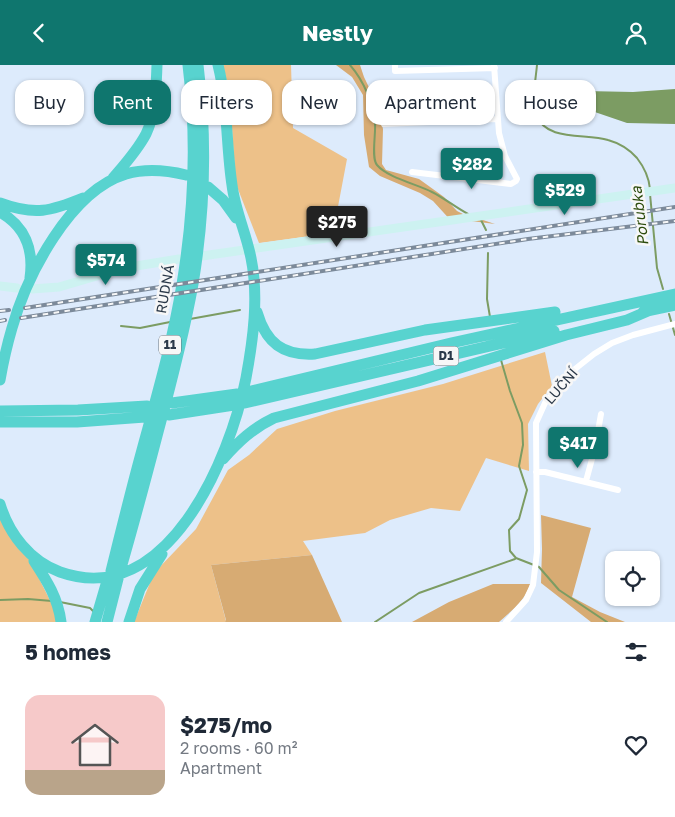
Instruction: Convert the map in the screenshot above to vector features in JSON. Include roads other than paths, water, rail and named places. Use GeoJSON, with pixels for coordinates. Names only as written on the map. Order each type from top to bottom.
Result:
{"type":"FeatureCollection","features":[{"type":"Feature","properties":{"kind":"highway"},"geometry":{"type":"LineString","coordinates":[[113,179],[134,154],[146,133],[153,112],[157,65]]}},
{"type":"Feature","properties":{"kind":"highway","name":"RUDNÁ"},"geometry":{"type":"LineString","coordinates":[[107,622],[114,575],[148,449],[194,238],[201,191],[194,172],[192,103],[188,65]]}},
{"type":"Feature","properties":{"kind":"highway","name":"RUDNÁ"},"geometry":{"type":"LineString","coordinates":[[194,172],[202,103],[198,65]]}},
{"type":"Feature","properties":{"kind":"highway"},"geometry":{"type":"LineString","coordinates":[[129,622],[140,589],[147,576],[200,500],[216,467],[233,440],[246,379],[252,335],[253,270],[232,185],[225,100],[218,65]]}},
{"type":"Feature","properties":{"kind":"highway"},"geometry":{"type":"LineString","coordinates":[[0,203],[29,211],[46,211],[87,196],[113,179],[134,172],[155,169],[194,172]]}},
{"type":"Feature","properties":{"kind":"highway"},"geometry":{"type":"LineString","coordinates":[[201,191],[229,208],[243,231]]}},
{"type":"Feature","properties":{"kind":"highway"},"geometry":{"type":"LineString","coordinates":[[0,349],[12,329],[30,287],[34,268],[63,224],[87,196]]}},
{"type":"Feature","properties":{"kind":"highway"},"geometry":{"type":"LineString","coordinates":[[0,212],[15,223],[25,236],[34,268]]}},
{"type":"Feature","properties":{"kind":"highway","name":"D1"},"geometry":{"type":"LineString","coordinates":[[675,294],[647,305],[318,387],[239,404],[170,409],[451,343],[647,305],[675,305]]}},
{"type":"Feature","properties":{"kind":"highway"},"geometry":{"type":"LineString","coordinates":[[254,300],[262,326],[276,346],[296,354],[316,354],[425,329],[543,315],[601,304],[647,305]]}},
{"type":"Feature","properties":{"kind":"highway"},"geometry":{"type":"LineString","coordinates":[[233,440],[274,418],[386,390],[559,337],[627,321],[647,305]]}},
{"type":"Feature","properties":{"kind":"highway"},"geometry":{"type":"LineString","coordinates":[[0,380],[12,329]]}},
{"type":"Feature","properties":{"kind":"highway"},"geometry":{"type":"LineString","coordinates":[[0,416],[78,411],[146,412]]}},
{"type":"Feature","properties":{"kind":"highway"},"geometry":{"type":"LineString","coordinates":[[0,506],[16,538],[31,555],[53,591],[61,622]]}},
{"type":"Feature","properties":{"kind":"highway"},"geometry":{"type":"LineString","coordinates":[[31,555],[48,567],[67,574],[94,578],[128,571],[144,563],[172,538]]}},
{"type":"Feature","properties":{"kind":"highway","name":"RUDNÁ"},"geometry":{"type":"LineString","coordinates":[[95,622],[114,575]]}},
{"type":"Feature","properties":{"kind":"street"},"geometry":{"type":"LineString","coordinates":[[395,68],[495,67],[498,133],[505,156],[517,179],[515,183],[511,184],[412,172]]}},
{"type":"Feature","properties":{"kind":"street"},"geometry":{"type":"LineString","coordinates":[[202,256],[675,188]]}},
{"type":"Feature","properties":{"kind":"street"},"geometry":{"type":"LineString","coordinates":[[30,287],[59,287],[124,268],[179,259]]}},
{"type":"Feature","properties":{"kind":"street"},"geometry":{"type":"LineString","coordinates":[[0,286],[17,288]]}},
{"type":"Feature","properties":{"kind":"street","name":"LUČNÍ"},"geometry":{"type":"LineString","coordinates":[[506,622],[526,600],[534,580],[537,552],[536,423],[546,403],[561,383],[594,354],[612,343],[675,324]]}},
{"type":"Feature","properties":{"kind":"street"},"geometry":{"type":"LineString","coordinates":[[586,481],[595,448],[600,414]]}},
{"type":"Feature","properties":{"kind":"street"},"geometry":{"type":"LineString","coordinates":[[536,472],[545,472],[618,490]]}},
{"type":"Feature","properties":{"kind":"waterway"},"geometry":{"type":"LineString","coordinates":[[350,65],[364,85],[372,108],[375,124],[374,157],[377,165],[388,174],[426,189],[468,214]]}},
{"type":"Feature","properties":{"kind":"waterway","name":"Porubka"},"geometry":{"type":"LineString","coordinates":[[537,65],[534,104],[536,115],[541,124],[558,133],[599,138],[612,141],[624,147],[642,165],[650,189]]}},
{"type":"Feature","properties":{"kind":"waterway","name":"Porubka"},"geometry":{"type":"LineString","coordinates":[[650,194],[657,268],[663,289]]}},
{"type":"Feature","properties":{"kind":"waterway"},"geometry":{"type":"LineString","coordinates":[[481,220],[486,230]]}},
{"type":"Feature","properties":{"kind":"waterway"},"geometry":{"type":"LineString","coordinates":[[488,253],[487,299],[490,317]]}},
{"type":"Feature","properties":{"kind":"waterway"},"geometry":{"type":"LineString","coordinates":[[190,319],[240,310]]}},
{"type":"Feature","properties":{"kind":"waterway","name":"Porubka"},"geometry":{"type":"LineString","coordinates":[[669,314],[675,335]]}},
{"type":"Feature","properties":{"kind":"waterway"},"geometry":{"type":"LineString","coordinates":[[121,326],[140,328],[170,322]]}},
{"type":"Feature","properties":{"kind":"waterway"},"geometry":{"type":"LineString","coordinates":[[501,360],[522,423],[523,445],[519,466],[527,490],[519,519],[509,530],[510,551],[516,558],[539,567],[559,590],[607,622]]}},
{"type":"Feature","properties":{"kind":"waterway"},"geometry":{"type":"LineString","coordinates":[[375,622],[419,593],[515,559]]}},
{"type":"Feature","properties":{"kind":"waterway"},"geometry":{"type":"LineString","coordinates":[[0,600],[28,599],[52,601]]}},
{"type":"Feature","properties":{"kind":"waterway"},"geometry":{"type":"LineString","coordinates":[[60,602],[90,608],[93,611]]}},
{"type":"Feature","properties":{"kind":"railway"},"geometry":{"type":"LineString","coordinates":[[25,308],[675,207]]}},
{"type":"Feature","properties":{"kind":"railway"},"geometry":{"type":"LineString","coordinates":[[21,318],[528,239],[675,221]]}},
{"type":"Feature","properties":{"kind":"railway"},"geometry":{"type":"LineString","coordinates":[[0,311],[9,310]]}},
{"type":"Feature","properties":{"kind":"railway"},"geometry":{"type":"LineString","coordinates":[[0,321],[5,320]]}}]}
